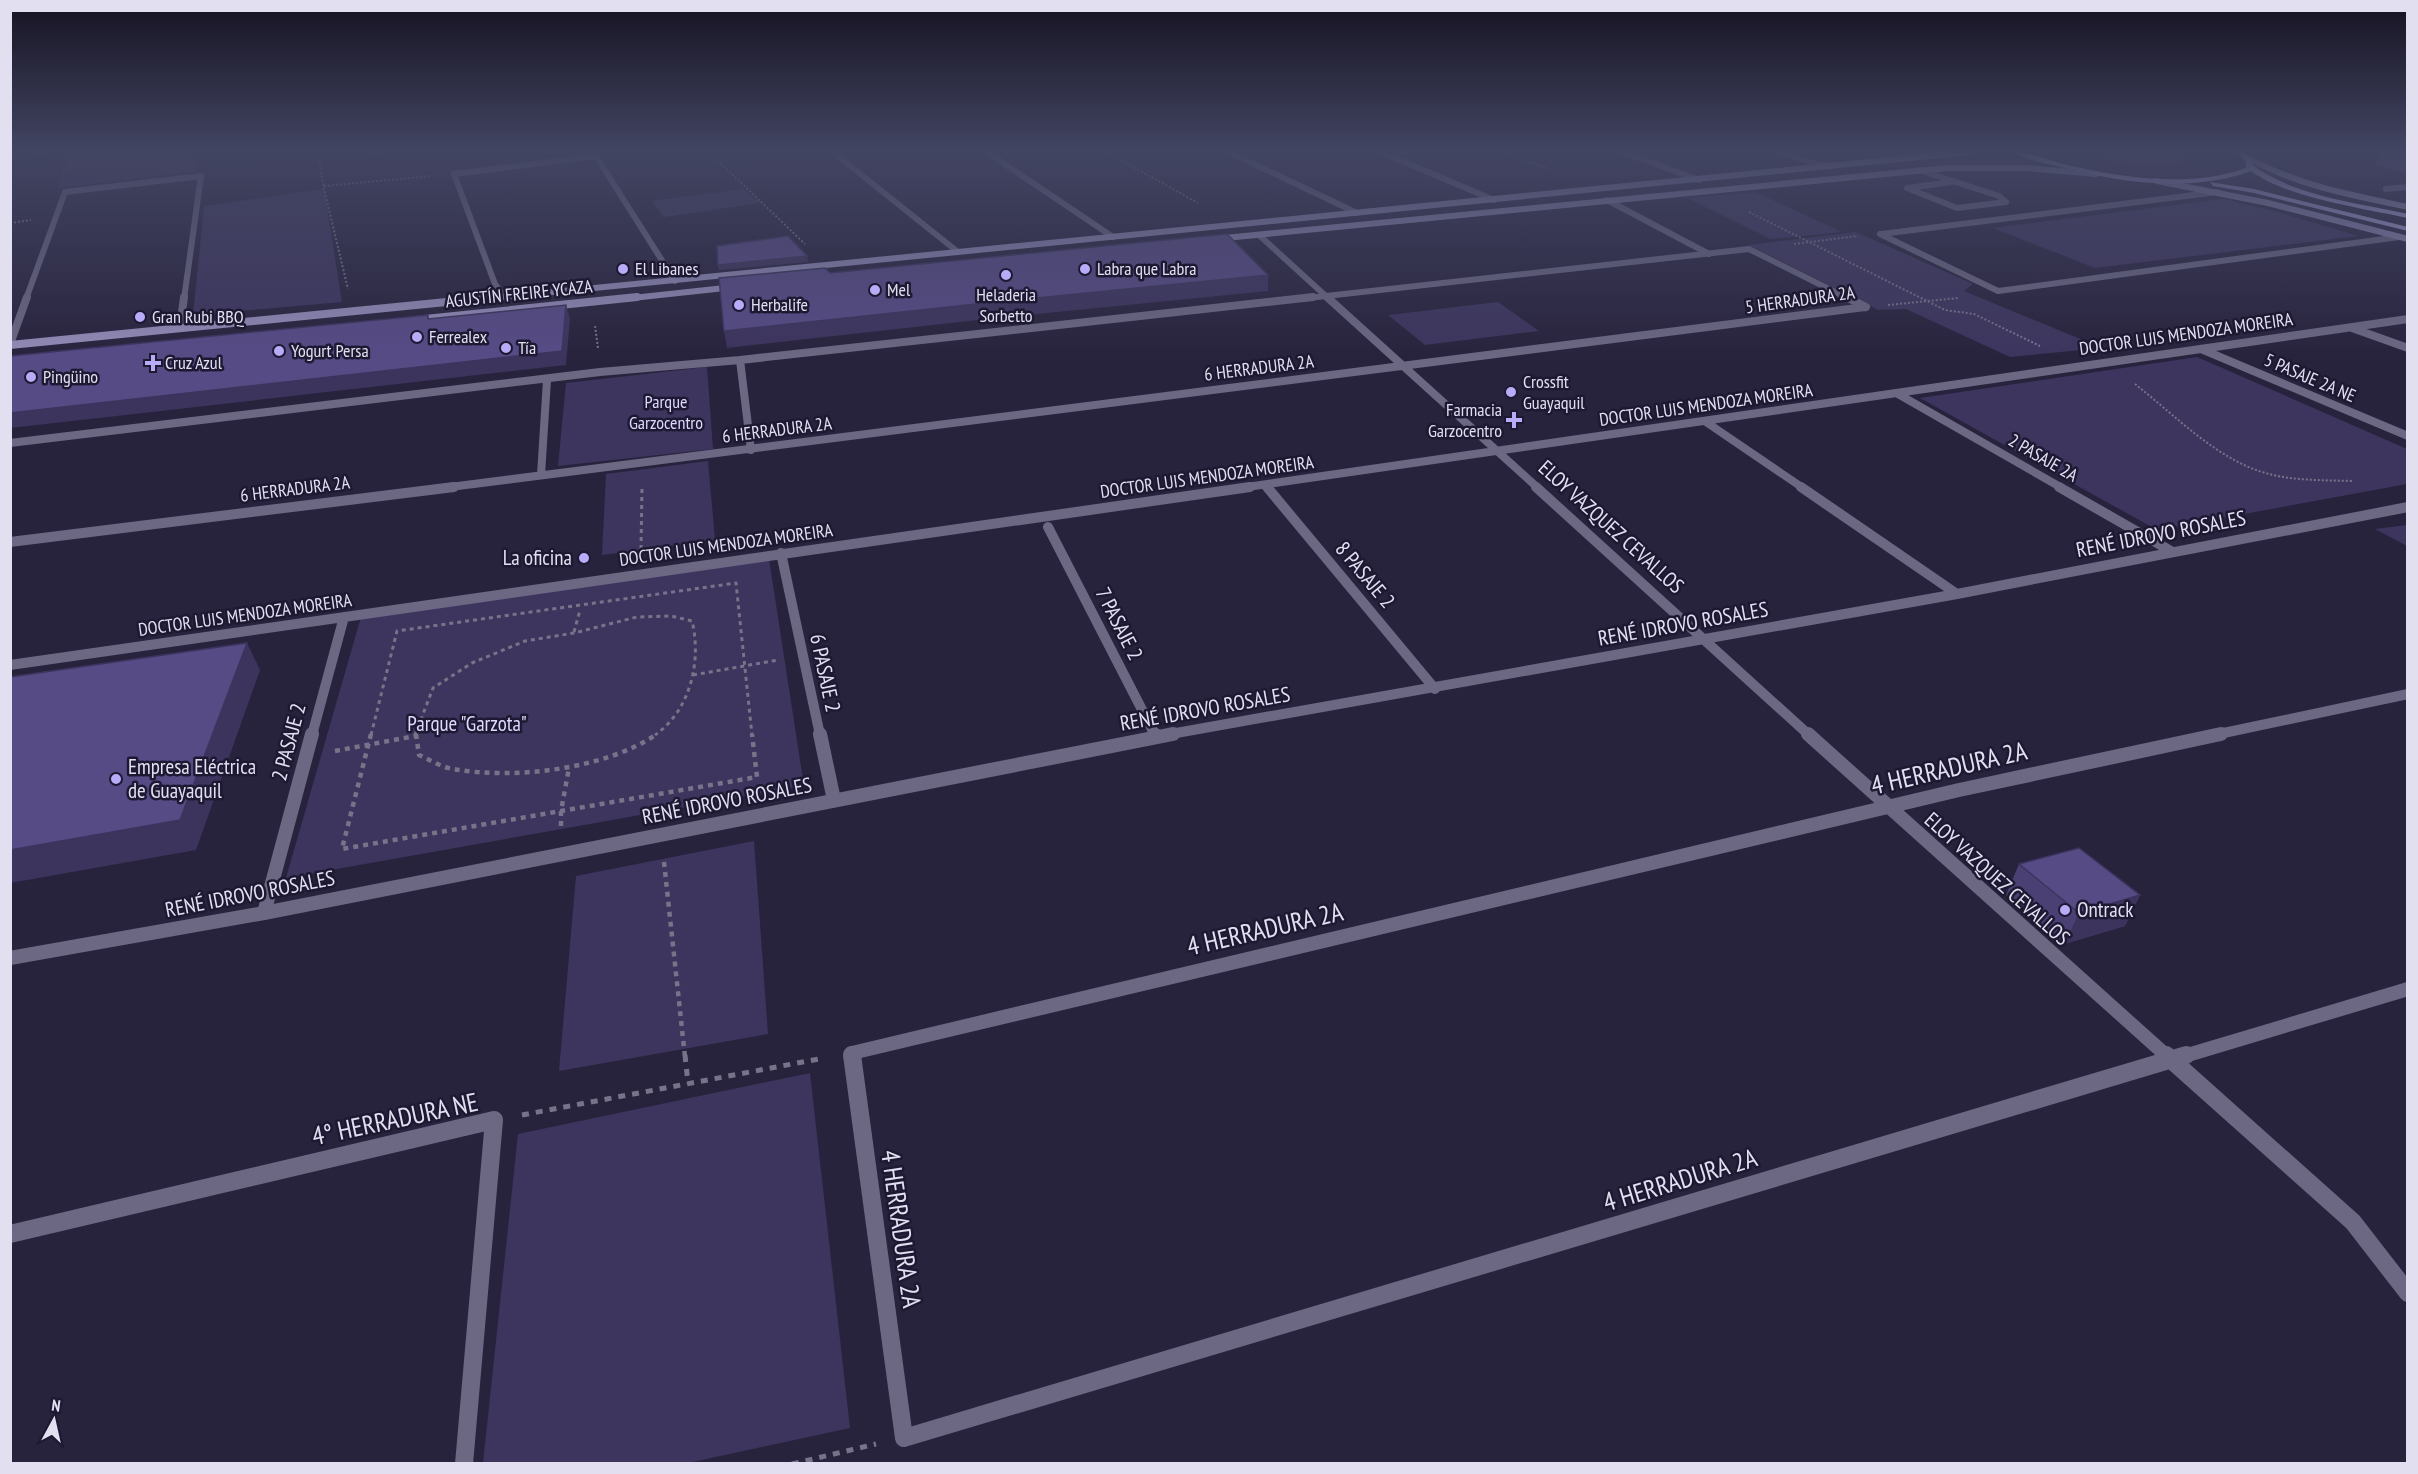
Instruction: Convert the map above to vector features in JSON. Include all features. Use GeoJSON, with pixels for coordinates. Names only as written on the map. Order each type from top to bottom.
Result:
{"type":"FeatureCollection","features":[{"type":"Feature","properties":{"kind":"main road","name":"AGUSTÍN FREIRE YCAZA"},"geometry":{"type":"LineString","coordinates":[[10,345],[1280,221]]}},
{"type":"Feature","properties":{"kind":"main road"},"geometry":{"type":"LineString","coordinates":[[1200,241],[1400,221]]}},
{"type":"Feature","properties":{"kind":"main road"},"geometry":{"type":"LineString","coordinates":[[2334,221],[2408,239]]}},
{"type":"Feature","properties":{"kind":"main road"},"geometry":{"type":"LineString","coordinates":[[2374,221],[2408,229]]}},
{"type":"Feature","properties":{"kind":"main road","name":"AGUSTÍN FREIRE YCAZA"},"geometry":{"type":"LineString","coordinates":[[403,321],[747,286]]}},
{"type":"Feature","properties":{"kind":"street"},"geometry":{"type":"LineString","coordinates":[[10,345],[54,221]]}},
{"type":"Feature","properties":{"kind":"street"},"geometry":{"type":"LineString","coordinates":[[180,328],[195,221]]}},
{"type":"Feature","properties":{"kind":"street"},"geometry":{"type":"LineString","coordinates":[[471,221],[495,284],[505,297]]}},
{"type":"Feature","properties":{"kind":"street"},"geometry":{"type":"LineString","coordinates":[[637,221],[675,280]]}},
{"type":"Feature","properties":{"kind":"street"},"geometry":{"type":"LineString","coordinates":[[919,221],[958,252]]}},
{"type":"Feature","properties":{"kind":"street"},"geometry":{"type":"LineString","coordinates":[[1089,221],[1113,237]]}},
{"type":"Feature","properties":{"kind":"street"},"geometry":{"type":"LineString","coordinates":[[1646,221],[1709,254]]}},
{"type":"Feature","properties":{"kind":"street"},"geometry":{"type":"LineString","coordinates":[[1880,234],[1986,221]]}},
{"type":"Feature","properties":{"kind":"street"},"geometry":{"type":"LineString","coordinates":[[1880,234],[1998,291],[2399,237]]}},
{"type":"Feature","properties":{"kind":"street","name":"ELOY VAZQUEZ CEVALLOS"},"geometry":{"type":"LineString","coordinates":[[1259,235],[1888,807],[2354,1222],[2408,1293]]}},
{"type":"Feature","properties":{"kind":"street"},"geometry":{"type":"LineString","coordinates":[[10,443],[600,372],[740,360],[1749,249]]}},
{"type":"Feature","properties":{"kind":"street","name":"5 HERRADURA 2A"},"geometry":{"type":"LineString","coordinates":[[1749,249],[1866,307]]}},
{"type":"Feature","properties":{"kind":"street","name":"5 HERRADURA 2A"},"geometry":{"type":"LineString","coordinates":[[1405,366],[1866,307]]}},
{"type":"Feature","properties":{"kind":"street","name":"DOCTOR LUIS MENDOZA MOREIRA"},"geometry":{"type":"LineString","coordinates":[[10,665],[781,553],[1266,486],[2408,319]]}},
{"type":"Feature","properties":{"kind":"street"},"geometry":{"type":"LineString","coordinates":[[2350,327],[2408,348]]}},
{"type":"Feature","properties":{"kind":"street","name":"5 PASAJE 2A NE"},"geometry":{"type":"LineString","coordinates":[[2200,349],[2408,436]]}},
{"type":"Feature","properties":{"kind":"street"},"geometry":{"type":"LineString","coordinates":[[740,360],[751,450]]}},
{"type":"Feature","properties":{"kind":"street","name":"6 HERRADURA 2A"},"geometry":{"type":"LineString","coordinates":[[10,542],[1405,366]]}},
{"type":"Feature","properties":{"kind":"street"},"geometry":{"type":"LineString","coordinates":[[541,475],[547,380]]}},
{"type":"Feature","properties":{"kind":"street","name":"2 PASAJE 2A"},"geometry":{"type":"LineString","coordinates":[[1898,394],[2171,551]]}},
{"type":"Feature","properties":{"kind":"street"},"geometry":{"type":"LineString","coordinates":[[1707,422],[1958,594]]}},
{"type":"Feature","properties":{"kind":"street","name":"8 PASAJE 2"},"geometry":{"type":"LineString","coordinates":[[1266,486],[1435,689]]}},
{"type":"Feature","properties":{"kind":"street","name":"RENÉ IDROVO ROSALES"},"geometry":{"type":"LineString","coordinates":[[10,958],[264,913],[1156,737],[1958,594],[2408,507]]}},
{"type":"Feature","properties":{"kind":"street","name":"7 PASAJE 2"},"geometry":{"type":"LineString","coordinates":[[1048,527],[1156,737]]}},
{"type":"Feature","properties":{"kind":"street","name":"6 PASAJE 2"},"geometry":{"type":"LineString","coordinates":[[781,553],[801,656],[834,800]]}},
{"type":"Feature","properties":{"kind":"street","name":"2 PASAJE 2"},"geometry":{"type":"LineString","coordinates":[[264,913],[344,617]]}},
{"type":"Feature","properties":{"kind":"street","name":"4 HERRADURA 2A"},"geometry":{"type":"LineString","coordinates":[[2408,694],[1888,807],[852,1053],[904,1438],[2408,989]]}},
{"type":"Feature","properties":{"kind":"street","name":"4° HERRADURA NE"},"geometry":{"type":"LineString","coordinates":[[10,1234],[494,1120],[464,1464]]}},
{"type":"Feature","properties":{"kind":"path"},"geometry":{"type":"LineString","coordinates":[[332,221],[353,311]]}},
{"type":"Feature","properties":{"kind":"path"},"geometry":{"type":"LineString","coordinates":[[781,221],[827,265]]}},
{"type":"Feature","properties":{"kind":"path"},"geometry":{"type":"LineString","coordinates":[[1230,221],[1238,225]]}},
{"type":"Feature","properties":{"kind":"path"},"geometry":{"type":"LineString","coordinates":[[1766,221],[1945,310],[1974,314],[2080,366]]}},
{"type":"Feature","properties":{"kind":"path"},"geometry":{"type":"LineString","coordinates":[[1749,249],[1880,234]]}},
{"type":"Feature","properties":{"kind":"path"},"geometry":{"type":"LineString","coordinates":[[1866,307],[1933,302],[1998,291]]}},
{"type":"Feature","properties":{"kind":"path"},"geometry":{"type":"LineString","coordinates":[[593,301],[600,372]]}},
{"type":"Feature","properties":{"kind":"path"},"geometry":{"type":"LineString","coordinates":[[2129,380],[2243,464],[2270,474],[2312,480],[2352,481]]}},
{"type":"Feature","properties":{"kind":"path"},"geometry":{"type":"LineString","coordinates":[[641,573],[643,462]]}},
{"type":"Feature","properties":{"kind":"path"},"geometry":{"type":"LineString","coordinates":[[397,631],[342,849],[757,777],[736,583]]}},
{"type":"Feature","properties":{"kind":"path"},"geometry":{"type":"LineString","coordinates":[[671,616],[692,621],[697,636],[693,675],[680,711],[665,729],[633,748],[570,768],[495,771],[452,768],[419,755],[415,736],[433,688],[472,663],[525,641],[574,633],[638,617],[671,616]]}},
{"type":"Feature","properties":{"kind":"path"},"geometry":{"type":"LineString","coordinates":[[693,675],[801,656]]}},
{"type":"Feature","properties":{"kind":"path"},"geometry":{"type":"LineString","coordinates":[[305,758],[415,736]]}},
{"type":"Feature","properties":{"kind":"path"},"geometry":{"type":"LineString","coordinates":[[561,853],[561,811],[570,768]]}},
{"type":"Feature","properties":{"kind":"path"},"geometry":{"type":"LineString","coordinates":[[661,834],[688,1083]]}},
{"type":"Feature","properties":{"kind":"path"},"geometry":{"type":"LineString","coordinates":[[494,1120],[852,1053]]}},
{"type":"Feature","properties":{"kind":"path"},"geometry":{"type":"LineString","coordinates":[[792,1464],[904,1438]]}},
{"type":"Feature","properties":{"kind":"green space"},"geometry":{"type":"Polygon","coordinates":[[[203,221],[329,221],[342,302],[193,315],[203,221]]]}},
{"type":"Feature","properties":{"kind":"green space"},"geometry":{"type":"Polygon","coordinates":[[[1734,221],[1818,221],[1842,232],[1771,239],[1734,221]]]}},
{"type":"Feature","properties":{"kind":"green space"},"geometry":{"type":"Polygon","coordinates":[[[2050,221],[2307,221],[2358,236],[2095,268],[1993,228],[2050,221]]]}},
{"type":"Feature","properties":{"kind":"green space"},"geometry":{"type":"Polygon","coordinates":[[[1856,232],[1973,284],[1964,291],[2102,348],[2010,357],[1906,309],[1878,310],[1749,245],[1856,232]]]}},
{"type":"Feature","properties":{"kind":"green space"},"geometry":{"type":"Polygon","coordinates":[[[1498,302],[1539,331],[1425,345],[1388,315],[1498,302]]]}},
{"type":"Feature","properties":{"kind":"green space"},"geometry":{"type":"Polygon","coordinates":[[[2197,357],[2407,449],[2407,484],[2157,530],[1920,398],[2197,357]]]}},
{"type":"Feature","properties":{"kind":"green space","name":"Parque Garzocentro"},"geometry":{"type":"Polygon","coordinates":[[[707,367],[713,449],[558,466],[566,383],[707,367]]]}},
{"type":"Feature","properties":{"kind":"green space"},"geometry":{"type":"Polygon","coordinates":[[[708,461],[715,540],[602,555],[606,474],[708,461]]]}},
{"type":"Feature","properties":{"kind":"green space"},"geometry":{"type":"Polygon","coordinates":[[[2407,525],[2407,546],[2375,529],[2407,525]]]}},
{"type":"Feature","properties":{"kind":"green space","name":"Parque \"Garzota\""},"geometry":{"type":"Polygon","coordinates":[[[769,559],[804,786],[286,878],[361,617],[769,559]]]}},
{"type":"Feature","properties":{"kind":"green space"},"geometry":{"type":"Polygon","coordinates":[[[754,841],[768,1034],[559,1071],[576,876],[754,841]]]}},
{"type":"Feature","properties":{"kind":"green space"},"geometry":{"type":"Polygon","coordinates":[[[810,1073],[850,1428],[688,1463],[483,1463],[518,1134],[810,1073]]]}},
{"type":"Feature","properties":{"kind":"building"},"geometry":{"type":"Polygon","coordinates":[[[1227,234],[1268,275],[724,331],[719,278],[825,268],[830,273],[1227,234]]]}},
{"type":"Feature","properties":{"kind":"building"},"geometry":{"type":"Polygon","coordinates":[[[788,236],[807,256],[718,265],[717,246],[788,236]]]}},
{"type":"Feature","properties":{"kind":"building"},"geometry":{"type":"Polygon","coordinates":[[[566,305],[562,351],[10,413],[10,356],[428,315],[428,319],[566,305]]]}},
{"type":"Feature","properties":{"kind":"building","name":"Empresa Eléctrica de Guayaquil"},"geometry":{"type":"Polygon","coordinates":[[[247,643],[180,820],[10,850],[10,677],[247,643]]]}},
{"type":"Feature","properties":{"kind":"building"},"geometry":{"type":"Polygon","coordinates":[[[2079,848],[2140,895],[2079,913],[2019,864],[2079,848]]]}},
{"type":"Feature","properties":{"kind":"place","name":"El Libanes"},"geometry":{"type":"Point","coordinates":[623,269]}},
{"type":"Feature","properties":{"kind":"place","name":"Labra que Labra"},"geometry":{"type":"Point","coordinates":[1085,269]}},
{"type":"Feature","properties":{"kind":"place","name":"Heladeria Sorbetto"},"geometry":{"type":"Point","coordinates":[1006,275]}},
{"type":"Feature","properties":{"kind":"place","name":"Mel"},"geometry":{"type":"Point","coordinates":[875,290]}},
{"type":"Feature","properties":{"kind":"place","name":"Herbalife"},"geometry":{"type":"Point","coordinates":[739,305]}},
{"type":"Feature","properties":{"kind":"place","name":"Gran Rubi BBQ"},"geometry":{"type":"Point","coordinates":[140,317]}},
{"type":"Feature","properties":{"kind":"place","name":"Ferrealex"},"geometry":{"type":"Point","coordinates":[417,337]}},
{"type":"Feature","properties":{"kind":"place","name":"Tía"},"geometry":{"type":"Point","coordinates":[506,348]}},
{"type":"Feature","properties":{"kind":"place","name":"Yogurt Persa"},"geometry":{"type":"Point","coordinates":[279,351]}},
{"type":"Feature","properties":{"kind":"place","name":"Cruz Azul"},"geometry":{"type":"Point","coordinates":[153,363]}},
{"type":"Feature","properties":{"kind":"place","name":"Pingüino"},"geometry":{"type":"Point","coordinates":[31,377]}},
{"type":"Feature","properties":{"kind":"place","name":"Crossfit Guayaquil"},"geometry":{"type":"Point","coordinates":[1511,392]}},
{"type":"Feature","properties":{"kind":"place","name":"Farmacia Garzocentro"},"geometry":{"type":"Point","coordinates":[1514,420]}},
{"type":"Feature","properties":{"kind":"place","name":"La oficina"},"geometry":{"type":"Point","coordinates":[584,558]}},
{"type":"Feature","properties":{"kind":"place","name":"Empresa Eléctrica de Guayaquil"},"geometry":{"type":"Point","coordinates":[116,779]}},
{"type":"Feature","properties":{"kind":"place","name":"Ontrack"},"geometry":{"type":"Point","coordinates":[2065,910]}}]}
